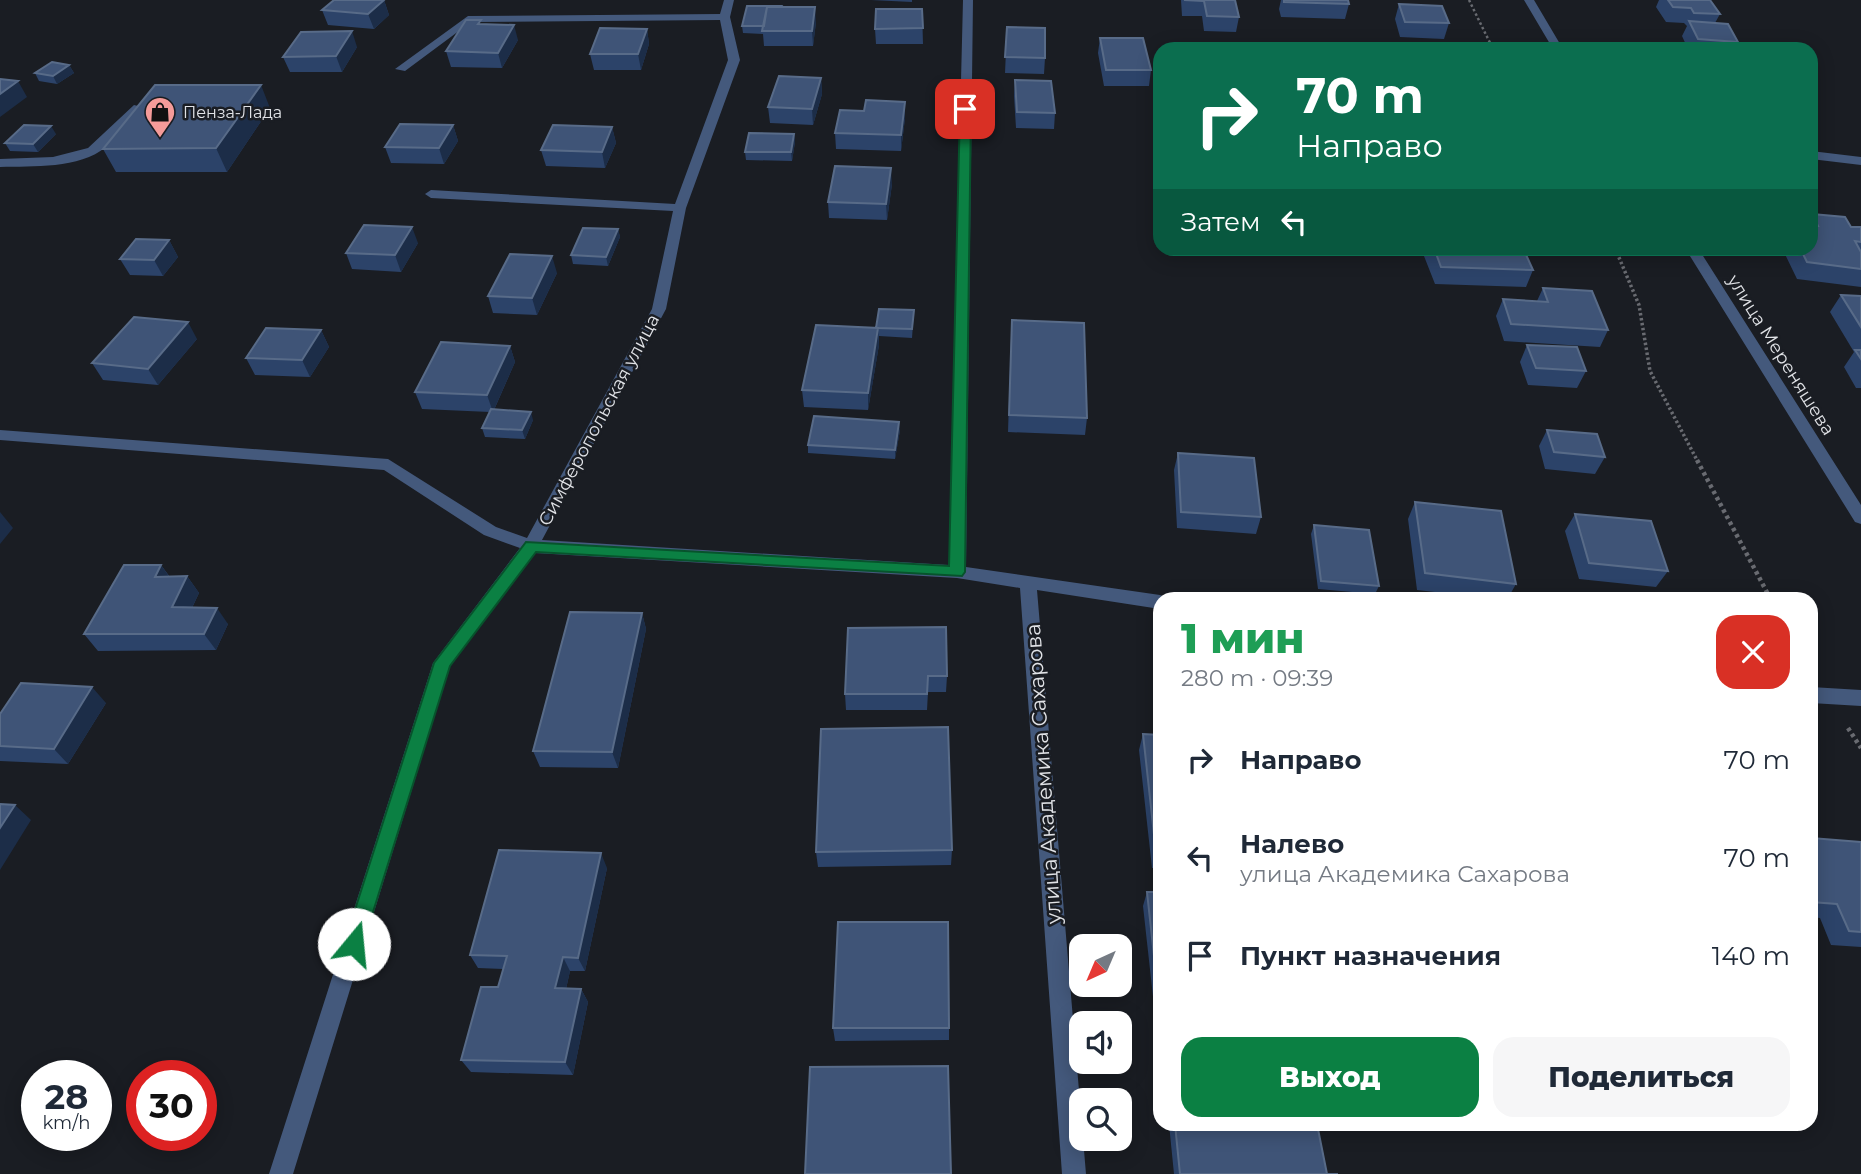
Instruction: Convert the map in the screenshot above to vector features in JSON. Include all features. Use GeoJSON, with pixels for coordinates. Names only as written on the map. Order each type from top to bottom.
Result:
{"type":"FeatureCollection","features":[{"type":"Feature","properties":{"kind":"street"},"geometry":{"type":"LineString","coordinates":[[957,572],[968,0]]}},
{"type":"Feature","properties":{"kind":"street"},"geometry":{"type":"LineString","coordinates":[[1529,0],[1554,42]]}},
{"type":"Feature","properties":{"kind":"street"},"geometry":{"type":"LineString","coordinates":[[401,69],[468,19],[727,8]]}},
{"type":"Feature","properties":{"kind":"street","name":"Симферопольская улица"},"geometry":{"type":"LineString","coordinates":[[281,1174],[442,663],[531,546],[659,310],[680,208],[734,60],[727,8]]}},
{"type":"Feature","properties":{"kind":"street"},"geometry":{"type":"LineString","coordinates":[[0,163],[65,158],[91,151],[100,146],[134,108]]}},
{"type":"Feature","properties":{"kind":"street"},"geometry":{"type":"LineString","coordinates":[[1818,156],[1861,161]]}},
{"type":"Feature","properties":{"kind":"street"},"geometry":{"type":"LineString","coordinates":[[431,194],[680,208]]}},
{"type":"Feature","properties":{"kind":"street","name":"улица Мереняшева"},"geometry":{"type":"LineString","coordinates":[[1696,256],[1861,518]]}},
{"type":"Feature","properties":{"kind":"street"},"geometry":{"type":"LineString","coordinates":[[0,435],[388,465],[490,531],[531,546],[957,572],[1153,601]]}},
{"type":"Feature","properties":{"kind":"street","name":"улица Академика Сахарова"},"geometry":{"type":"LineString","coordinates":[[1028,584],[1074,1174]]}},
{"type":"Feature","properties":{"kind":"street"},"geometry":{"type":"LineString","coordinates":[[1818,695],[1861,698]]}},
{"type":"Feature","properties":{"kind":"path"},"geometry":{"type":"LineString","coordinates":[[1469,0],[1490,42]]}},
{"type":"Feature","properties":{"kind":"path"},"geometry":{"type":"LineString","coordinates":[[1618,256],[1639,305],[1650,371],[1767,592]]}},
{"type":"Feature","properties":{"kind":"building"},"geometry":{"type":"Polygon","coordinates":[[[334,0],[384,0],[368,14],[322,10],[334,0]]]}},
{"type":"Feature","properties":{"kind":"building"},"geometry":{"type":"Polygon","coordinates":[[[1184,0],[1235,0],[1239,17],[1207,16],[1204,1],[1184,0]]]}},
{"type":"Feature","properties":{"kind":"building"},"geometry":{"type":"Polygon","coordinates":[[[1348,0],[1349,4],[1284,2],[1348,0]]]}},
{"type":"Feature","properties":{"kind":"building"},"geometry":{"type":"Polygon","coordinates":[[[1668,0],[1710,0],[1720,14],[1694,13],[1691,8],[1673,7],[1668,0]]]}},
{"type":"Feature","properties":{"kind":"building"},"geometry":{"type":"Polygon","coordinates":[[[1399,4],[1442,6],[1449,23],[1405,22],[1399,4]]]}},
{"type":"Feature","properties":{"kind":"building"},"geometry":{"type":"Polygon","coordinates":[[[747,6],[781,6],[767,7],[764,26],[742,26],[747,6]]]}},
{"type":"Feature","properties":{"kind":"building"},"geometry":{"type":"Polygon","coordinates":[[[767,7],[815,7],[812,31],[762,31],[767,7]]]}},
{"type":"Feature","properties":{"kind":"building"},"geometry":{"type":"Polygon","coordinates":[[[876,9],[922,9],[923,28],[875,29],[876,9]]]}},
{"type":"Feature","properties":{"kind":"building"},"geometry":{"type":"Polygon","coordinates":[[[466,20],[481,20],[478,24],[514,25],[498,53],[446,51],[466,20]]]}},
{"type":"Feature","properties":{"kind":"building"},"geometry":{"type":"Polygon","coordinates":[[[1689,21],[1728,24],[1738,42],[1698,39],[1689,21]]]}},
{"type":"Feature","properties":{"kind":"building"},"geometry":{"type":"Polygon","coordinates":[[[1007,27],[1045,28],[1045,58],[1005,57],[1007,27]]]}},
{"type":"Feature","properties":{"kind":"building"},"geometry":{"type":"Polygon","coordinates":[[[600,28],[647,29],[638,54],[590,54],[600,28]]]}},
{"type":"Feature","properties":{"kind":"building"},"geometry":{"type":"Polygon","coordinates":[[[352,31],[336,56],[283,57],[301,32],[352,31]]]}},
{"type":"Feature","properties":{"kind":"building"},"geometry":{"type":"Polygon","coordinates":[[[1100,38],[1143,38],[1151,70],[1106,70],[1100,38]]]}},
{"type":"Feature","properties":{"kind":"building"},"geometry":{"type":"Polygon","coordinates":[[[52,62],[69,65],[53,76],[35,73],[52,62]]]}},
{"type":"Feature","properties":{"kind":"building"},"geometry":{"type":"Polygon","coordinates":[[[779,76],[821,78],[812,109],[768,107],[779,76]]]}},
{"type":"Feature","properties":{"kind":"building"},"geometry":{"type":"Polygon","coordinates":[[[0,79],[18,81],[0,94],[0,79]]]}},
{"type":"Feature","properties":{"kind":"building"},"geometry":{"type":"Polygon","coordinates":[[[1015,80],[1051,81],[1055,113],[1017,112],[1015,80]]]}},
{"type":"Feature","properties":{"kind":"building"},"geometry":{"type":"Polygon","coordinates":[[[155,85],[261,85],[216,148],[103,149],[155,85]]]}},
{"type":"Feature","properties":{"kind":"building"},"geometry":{"type":"Polygon","coordinates":[[[866,100],[905,102],[901,135],[835,133],[840,110],[864,111],[866,100]]]}},
{"type":"Feature","properties":{"kind":"building"},"geometry":{"type":"Polygon","coordinates":[[[400,124],[453,125],[439,148],[385,147],[400,124]]]}},
{"type":"Feature","properties":{"kind":"building"},"geometry":{"type":"Polygon","coordinates":[[[24,125],[51,126],[33,144],[5,143],[24,125]]]}},
{"type":"Feature","properties":{"kind":"building"},"geometry":{"type":"Polygon","coordinates":[[[553,125],[612,127],[602,152],[541,150],[553,125]]]}},
{"type":"Feature","properties":{"kind":"building"},"geometry":{"type":"Polygon","coordinates":[[[749,133],[794,134],[791,152],[745,152],[749,133]]]}},
{"type":"Feature","properties":{"kind":"building"},"geometry":{"type":"Polygon","coordinates":[[[835,166],[891,168],[886,204],[828,202],[835,166]]]}},
{"type":"Feature","properties":{"kind":"building"},"geometry":{"type":"Polygon","coordinates":[[[1818,215],[1845,217],[1851,227],[1861,227],[1861,242],[1855,241],[1861,252],[1861,269],[1807,262],[1804,256],[1818,256],[1818,215]]]}},
{"type":"Feature","properties":{"kind":"building"},"geometry":{"type":"Polygon","coordinates":[[[364,225],[412,227],[395,255],[346,253],[364,225]]]}},
{"type":"Feature","properties":{"kind":"building"},"geometry":{"type":"Polygon","coordinates":[[[583,228],[618,229],[606,257],[571,255],[583,228]]]}},
{"type":"Feature","properties":{"kind":"building"},"geometry":{"type":"Polygon","coordinates":[[[136,239],[169,240],[154,260],[120,259],[136,239]]]}},
{"type":"Feature","properties":{"kind":"building"},"geometry":{"type":"Polygon","coordinates":[[[510,254],[552,256],[532,298],[488,296],[510,254]]]}},
{"type":"Feature","properties":{"kind":"building"},"geometry":{"type":"Polygon","coordinates":[[[1437,256],[1527,256],[1533,270],[1441,267],[1437,256]]]}},
{"type":"Feature","properties":{"kind":"building"},"geometry":{"type":"Polygon","coordinates":[[[1543,288],[1592,291],[1608,330],[1511,324],[1503,299],[1548,302],[1543,288]]]}},
{"type":"Feature","properties":{"kind":"building"},"geometry":{"type":"Polygon","coordinates":[[[1841,295],[1861,296],[1861,327],[1841,295]]]}},
{"type":"Feature","properties":{"kind":"building"},"geometry":{"type":"Polygon","coordinates":[[[879,309],[914,310],[912,329],[876,328],[879,309]]]}},
{"type":"Feature","properties":{"kind":"building"},"geometry":{"type":"Polygon","coordinates":[[[134,317],[188,322],[148,369],[92,363],[134,317]]]}},
{"type":"Feature","properties":{"kind":"building"},"geometry":{"type":"Polygon","coordinates":[[[1012,320],[1084,323],[1087,418],[1009,415],[1012,320]]]}},
{"type":"Feature","properties":{"kind":"building"},"geometry":{"type":"Polygon","coordinates":[[[816,325],[878,328],[868,393],[802,390],[816,325]]]}},
{"type":"Feature","properties":{"kind":"building"},"geometry":{"type":"Polygon","coordinates":[[[266,328],[321,330],[302,360],[246,358],[266,328]]]}},
{"type":"Feature","properties":{"kind":"building"},"geometry":{"type":"Polygon","coordinates":[[[441,342],[510,346],[487,395],[415,392],[441,342]]]}},
{"type":"Feature","properties":{"kind":"building"},"geometry":{"type":"Polygon","coordinates":[[[1527,345],[1577,347],[1586,371],[1536,368],[1527,345]]]}},
{"type":"Feature","properties":{"kind":"building"},"geometry":{"type":"Polygon","coordinates":[[[491,409],[531,412],[522,430],[482,428],[491,409]]]}},
{"type":"Feature","properties":{"kind":"building"},"geometry":{"type":"Polygon","coordinates":[[[814,416],[899,422],[895,450],[808,445],[814,416]]]}},
{"type":"Feature","properties":{"kind":"building"},"geometry":{"type":"Polygon","coordinates":[[[1547,430],[1597,434],[1605,457],[1554,452],[1547,430]]]}},
{"type":"Feature","properties":{"kind":"building"},"geometry":{"type":"Polygon","coordinates":[[[1178,453],[1254,458],[1261,517],[1181,512],[1178,453]]]}},
{"type":"Feature","properties":{"kind":"building"},"geometry":{"type":"Polygon","coordinates":[[[1415,502],[1501,511],[1516,584],[1425,573],[1415,502]]]}},
{"type":"Feature","properties":{"kind":"building"},"geometry":{"type":"Polygon","coordinates":[[[1575,514],[1651,521],[1668,571],[1589,563],[1575,514]]]}},
{"type":"Feature","properties":{"kind":"building"},"geometry":{"type":"Polygon","coordinates":[[[1314,525],[1369,530],[1379,586],[1321,581],[1314,525]]]}},
{"type":"Feature","properties":{"kind":"building"},"geometry":{"type":"Polygon","coordinates":[[[124,565],[161,565],[155,577],[187,576],[172,607],[217,608],[204,634],[84,634],[124,565]]]}},
{"type":"Feature","properties":{"kind":"building"},"geometry":{"type":"Polygon","coordinates":[[[570,612],[642,613],[612,752],[533,751],[570,612]]]}},
{"type":"Feature","properties":{"kind":"building"},"geometry":{"type":"Polygon","coordinates":[[[946,627],[947,676],[928,676],[927,694],[845,694],[848,628],[946,627]]]}},
{"type":"Feature","properties":{"kind":"building"},"geometry":{"type":"Polygon","coordinates":[[[21,683],[92,687],[54,749],[0,746],[0,714],[21,683]]]}},
{"type":"Feature","properties":{"kind":"building"},"geometry":{"type":"Polygon","coordinates":[[[948,727],[952,850],[816,852],[821,729],[948,727]]]}},
{"type":"Feature","properties":{"kind":"building"},"geometry":{"type":"Polygon","coordinates":[[[1143,734],[1153,735],[1153,826],[1143,734]]]}},
{"type":"Feature","properties":{"kind":"building"},"geometry":{"type":"Polygon","coordinates":[[[0,804],[15,805],[0,828],[0,804]]]}},
{"type":"Feature","properties":{"kind":"building"},"geometry":{"type":"Polygon","coordinates":[[[1818,839],[1861,842],[1861,932],[1849,931],[1837,904],[1818,903],[1818,839]]]}},
{"type":"Feature","properties":{"kind":"building"},"geometry":{"type":"Polygon","coordinates":[[[499,850],[601,853],[578,958],[563,957],[555,988],[581,989],[565,1062],[461,1060],[481,987],[498,987],[507,956],[470,955],[499,850]]]}},
{"type":"Feature","properties":{"kind":"building"},"geometry":{"type":"Polygon","coordinates":[[[1147,892],[1153,892],[1153,947],[1147,892]]]}},
{"type":"Feature","properties":{"kind":"building"},"geometry":{"type":"Polygon","coordinates":[[[838,922],[948,922],[949,1028],[833,1028],[838,922]]]}},
{"type":"Feature","properties":{"kind":"building"},"geometry":{"type":"Polygon","coordinates":[[[948,1066],[951,1174],[805,1174],[810,1067],[948,1066]]]}},
{"type":"Feature","properties":{"kind":"building"},"geometry":{"type":"Polygon","coordinates":[[[1176,1131],[1318,1131],[1327,1174],[1180,1174],[1176,1131]]]}},
{"type":"Feature","properties":{"kind":"place","name":"Пенза-Лада"},"geometry":{"type":"Point","coordinates":[160,139]}},
{"type":"Feature","properties":{"kind":"route"},"geometry":{"type":"LineString","coordinates":[[354,944],[442,663],[531,546],[957,572],[965,109]]}}]}
